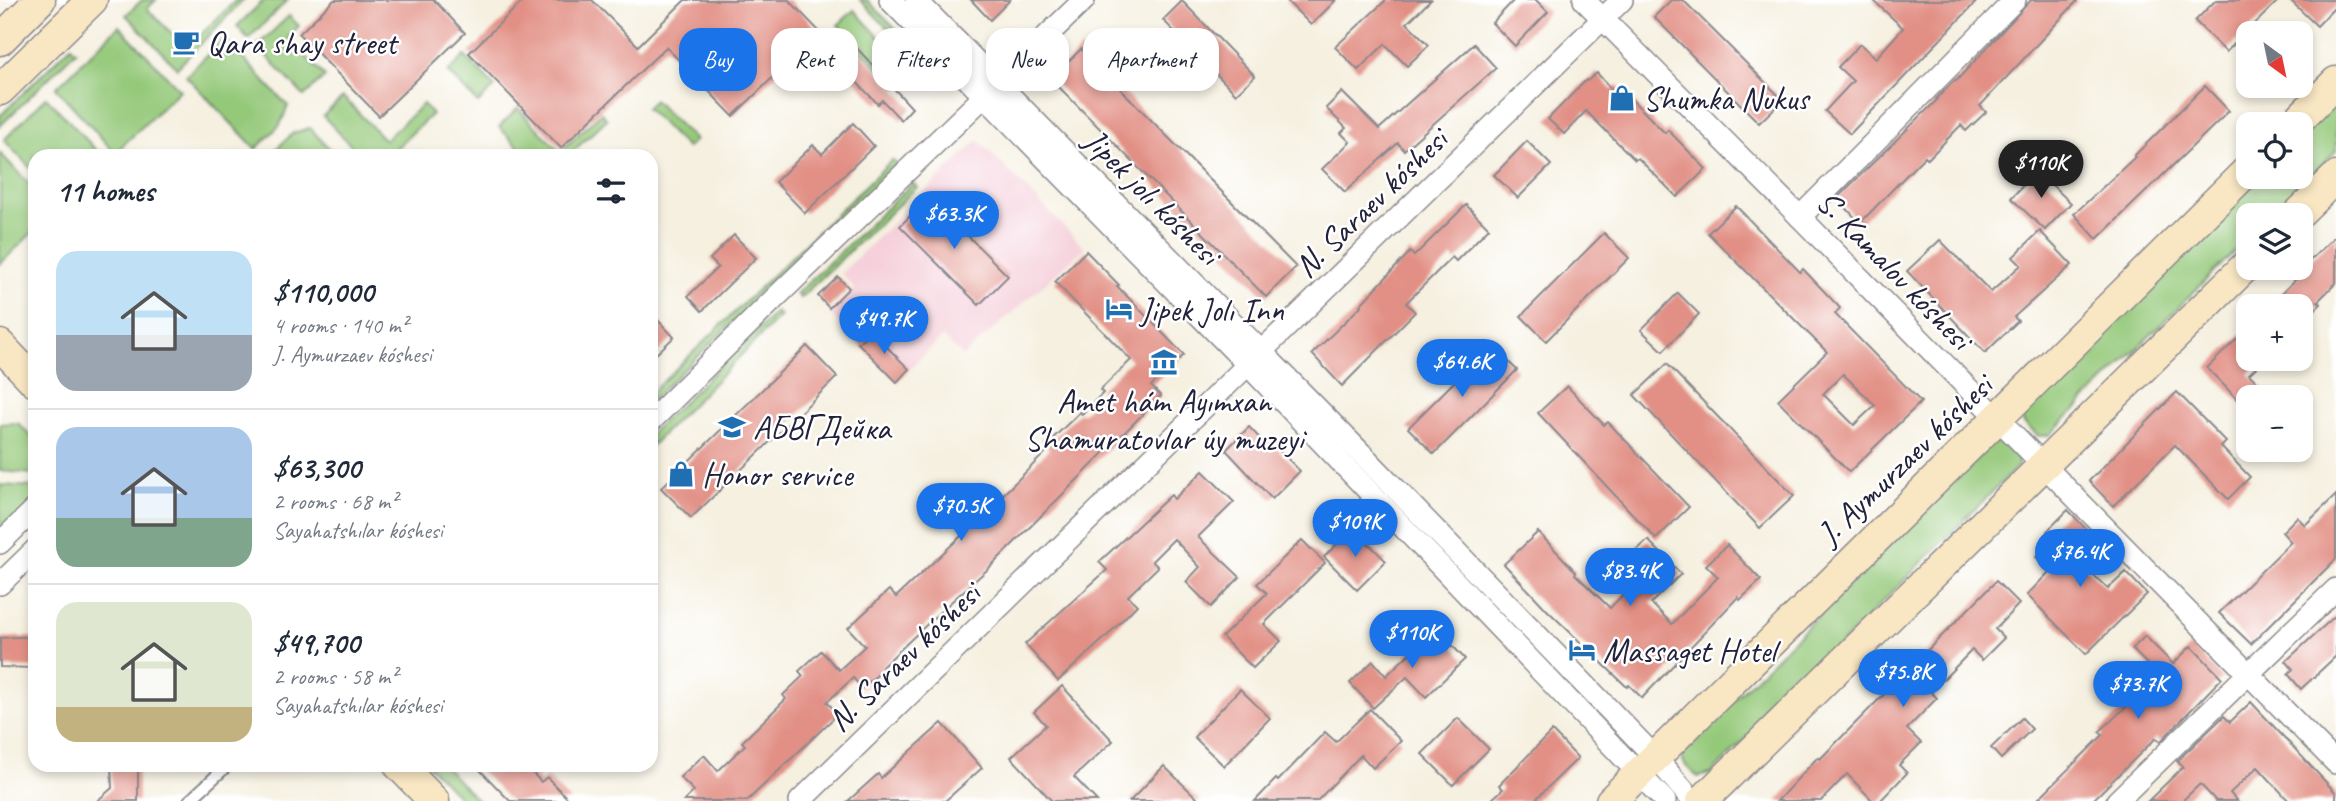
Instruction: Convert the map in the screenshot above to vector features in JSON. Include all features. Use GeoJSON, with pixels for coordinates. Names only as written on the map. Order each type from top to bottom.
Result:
{"type":"FeatureCollection","features":[{"type":"Feature","properties":{"kind":"street"},"geometry":{"type":"LineString","coordinates":[[0,40],[40,0]]}},
{"type":"Feature","properties":{"kind":"street"},"geometry":{"type":"LineString","coordinates":[[0,90],[92,0]]}},
{"type":"Feature","properties":{"kind":"street","name":"Jipek jolı kóshesi"},"geometry":{"type":"LineString","coordinates":[[890,0],[986,86]]}},
{"type":"Feature","properties":{"kind":"street","name":"Jipek jolı kóshesi"},"geometry":{"type":"LineString","coordinates":[[916,0],[986,84]]}},
{"type":"Feature","properties":{"kind":"street"},"geometry":{"type":"LineString","coordinates":[[1055,28],[1084,0]]}},
{"type":"Feature","properties":{"kind":"street","name":"S. Kamalov kóshesi"},"geometry":{"type":"LineString","coordinates":[[1584,0],[2336,763]]}},
{"type":"Feature","properties":{"kind":"street","name":"N. Saraev kóshesi"},"geometry":{"type":"LineString","coordinates":[[800,801],[1622,0]]}},
{"type":"Feature","properties":{"kind":"street"},"geometry":{"type":"LineString","coordinates":[[1800,217],[2015,0]]}},
{"type":"Feature","properties":{"kind":"street"},"geometry":{"type":"LineString","coordinates":[[2306,112],[2336,82]]}},
{"type":"Feature","properties":{"kind":"street"},"geometry":{"type":"LineString","coordinates":[[658,414],[990,91]]}},
{"type":"Feature","properties":{"kind":"street","name":"Jipek jolı kóshesi"},"geometry":{"type":"LineString","coordinates":[[992,91],[1647,765],[1693,801]]}},
{"type":"Feature","properties":{"kind":"street"},"geometry":{"type":"LineString","coordinates":[[2309,203],[2336,177]]}},
{"type":"Feature","properties":{"kind":"street","name":"J. Aymurzaev kóshesi"},"geometry":{"type":"LineString","coordinates":[[1611,801],[2236,182]]}},
{"type":"Feature","properties":{"kind":"street"},"geometry":{"type":"LineString","coordinates":[[1702,801],[2236,276]]}},
{"type":"Feature","properties":{"kind":"street"},"geometry":{"type":"LineString","coordinates":[[0,345],[28,375]]}},
{"type":"Feature","properties":{"kind":"street"},"geometry":{"type":"LineString","coordinates":[[0,543],[28,516]]}},
{"type":"Feature","properties":{"kind":"street"},"geometry":{"type":"LineString","coordinates":[[0,584],[28,557]]}},
{"type":"Feature","properties":{"kind":"street"},"geometry":{"type":"LineString","coordinates":[[2117,801],[2336,589]]}},
{"type":"Feature","properties":{"kind":"street","name":"Jipek jolı kóshesi"},"geometry":{"type":"LineString","coordinates":[[1647,765],[1665,801]]}},
{"type":"Feature","properties":{"kind":"street"},"geometry":{"type":"LineString","coordinates":[[406,772],[434,801]]}},
{"type":"Feature","properties":{"kind":"lane"},"geometry":{"type":"LineString","coordinates":[[189,801],[220,772]]}},
{"type":"Feature","properties":{"kind":"shaded area"},"geometry":{"type":"Polygon","coordinates":[[[978,140],[1085,248],[963,356],[942,337],[897,382],[829,313],[854,288],[841,273],[978,140]]]}},
{"type":"Feature","properties":{"kind":"green space"},"geometry":{"type":"Polygon","coordinates":[[[142,0],[156,0],[147,9],[187,48],[236,0],[243,0],[177,68],[126,15],[142,0]]]}},
{"type":"Feature","properties":{"kind":"green space"},"geometry":{"type":"Polygon","coordinates":[[[264,0],[288,0],[248,39],[237,26],[264,0]]]}},
{"type":"Feature","properties":{"kind":"green space"},"geometry":{"type":"Polygon","coordinates":[[[860,0],[867,0],[895,28],[887,28],[860,0]]]}},
{"type":"Feature","properties":{"kind":"green space"},"geometry":{"type":"Polygon","coordinates":[[[854,10],[872,29],[872,61],[858,46],[858,28],[841,28],[838,25],[854,10]]]}},
{"type":"Feature","properties":{"kind":"green space"},"geometry":{"type":"Polygon","coordinates":[[[289,16],[299,26],[288,37],[325,77],[304,96],[257,46],[289,16]]]}},
{"type":"Feature","properties":{"kind":"green space"},"geometry":{"type":"Polygon","coordinates":[[[119,26],[180,90],[119,149],[111,149],[56,88],[119,26]]]}},
{"type":"Feature","properties":{"kind":"green space"},"geometry":{"type":"Polygon","coordinates":[[[224,38],[288,106],[280,125],[256,149],[186,76],[224,38]]]}},
{"type":"Feature","properties":{"kind":"green space"},"geometry":{"type":"Polygon","coordinates":[[[71,46],[76,51],[0,126],[0,116],[71,46]]]}},
{"type":"Feature","properties":{"kind":"green space"},"geometry":{"type":"Polygon","coordinates":[[[465,56],[495,87],[478,103],[448,72],[465,56]]]}},
{"type":"Feature","properties":{"kind":"green space"},"geometry":{"type":"Polygon","coordinates":[[[46,97],[95,149],[28,149],[28,166],[4,140],[46,97]]]}},
{"type":"Feature","properties":{"kind":"green space"},"geometry":{"type":"Polygon","coordinates":[[[343,97],[385,140],[423,104],[432,114],[395,149],[354,149],[323,116],[343,97]]]}},
{"type":"Feature","properties":{"kind":"green space"},"geometry":{"type":"Polygon","coordinates":[[[2336,97],[2336,151],[2313,174],[2313,120],[2336,97]]]}},
{"type":"Feature","properties":{"kind":"green space"},"geometry":{"type":"Polygon","coordinates":[[[654,100],[695,140],[687,148],[646,108],[654,100]]]}},
{"type":"Feature","properties":{"kind":"green space"},"geometry":{"type":"Polygon","coordinates":[[[518,108],[557,149],[520,149],[499,127],[518,108]]]}},
{"type":"Feature","properties":{"kind":"green space"},"geometry":{"type":"Polygon","coordinates":[[[601,113],[607,119],[575,149],[563,149],[601,113]]]}},
{"type":"Feature","properties":{"kind":"green space"},"geometry":{"type":"Polygon","coordinates":[[[310,128],[330,149],[276,149],[293,133],[310,128]]]}},
{"type":"Feature","properties":{"kind":"green space"},"geometry":{"type":"Polygon","coordinates":[[[0,153],[28,183],[28,237],[0,264],[0,153]]]}},
{"type":"Feature","properties":{"kind":"green space"},"geometry":{"type":"Polygon","coordinates":[[[892,160],[897,164],[658,394],[658,386],[892,160]]]}},
{"type":"Feature","properties":{"kind":"green space"},"geometry":{"type":"Polygon","coordinates":[[[913,183],[917,187],[800,298],[796,294],[913,183]]]}},
{"type":"Feature","properties":{"kind":"green space"},"geometry":{"type":"Polygon","coordinates":[[[2244,189],[2297,189],[2283,203],[2236,203],[2236,250],[2050,435],[2038,436],[2023,422],[2022,415],[2244,189]]]}},
{"type":"Feature","properties":{"kind":"green space"},"geometry":{"type":"Polygon","coordinates":[[[776,312],[780,316],[658,439],[658,426],[776,312]]]}},
{"type":"Feature","properties":{"kind":"green space"},"geometry":{"type":"Polygon","coordinates":[[[18,423],[28,434],[28,473],[0,471],[0,424],[18,423]]]}},
{"type":"Feature","properties":{"kind":"green space"},"geometry":{"type":"Polygon","coordinates":[[[1998,440],[2014,448],[2018,466],[1711,774],[1698,777],[1691,771],[1684,762],[1683,750],[1998,440]]]}},
{"type":"Feature","properties":{"kind":"green space"},"geometry":{"type":"Polygon","coordinates":[[[0,485],[28,487],[28,515],[0,541],[0,485]]]}},
{"type":"Feature","properties":{"kind":"green space"},"geometry":{"type":"Polygon","coordinates":[[[435,772],[450,772],[478,801],[463,801],[435,772]]]}},
{"type":"Feature","properties":{"kind":"building"},"geometry":{"type":"Polygon","coordinates":[[[334,0],[434,0],[465,33],[379,116],[299,34],[334,0]]]}},
{"type":"Feature","properties":{"kind":"building"},"geometry":{"type":"Polygon","coordinates":[[[524,0],[592,0],[638,46],[685,0],[789,0],[816,28],[771,28],[771,79],[733,116],[709,91],[757,91],[757,28],[679,28],[679,60],[666,47],[561,148],[469,53],[524,0]]]}},
{"type":"Feature","properties":{"kind":"building"},"geometry":{"type":"Polygon","coordinates":[[[971,0],[1010,0],[990,20],[971,0]]]}},
{"type":"Feature","properties":{"kind":"building"},"geometry":{"type":"Polygon","coordinates":[[[1286,0],[1336,0],[1311,25],[1286,0]]]}},
{"type":"Feature","properties":{"kind":"building"},"geometry":{"type":"Polygon","coordinates":[[[1386,0],[1431,0],[1407,23],[1429,45],[1407,66],[1385,44],[1358,70],[1335,47],[1386,0]]]}},
{"type":"Feature","properties":{"kind":"building"},"geometry":{"type":"Polygon","coordinates":[[[1514,0],[1536,0],[1548,12],[1515,46],[1492,23],[1514,0]]]}},
{"type":"Feature","properties":{"kind":"building"},"geometry":{"type":"Polygon","coordinates":[[[1671,0],[1683,0],[1783,100],[1759,123],[1654,17],[1671,0]]]}},
{"type":"Feature","properties":{"kind":"building"},"geometry":{"type":"Polygon","coordinates":[[[1873,0],[1978,0],[1850,134],[1825,111],[1853,81],[1838,67],[1860,44],[1876,58],[1903,28],[1873,0]]]}},
{"type":"Feature","properties":{"kind":"building"},"geometry":{"type":"Polygon","coordinates":[[[2031,0],[2078,0],[1980,106],[1986,112],[1966,131],[1961,125],[1928,159],[1925,156],[1860,223],[1837,198],[1956,81],[2031,0]]]}},
{"type":"Feature","properties":{"kind":"building"},"geometry":{"type":"Polygon","coordinates":[[[2216,0],[2279,0],[2258,21],[2236,21],[2236,42],[2226,52],[2195,21],[2216,0]]]}},
{"type":"Feature","properties":{"kind":"building"},"geometry":{"type":"Polygon","coordinates":[[[2290,0],[2336,0],[2336,6],[2317,26],[2290,0]]]}},
{"type":"Feature","properties":{"kind":"building"},"geometry":{"type":"Polygon","coordinates":[[[1182,1],[1208,28],[1171,28],[1163,20],[1182,1]]]}},
{"type":"Feature","properties":{"kind":"building"},"geometry":{"type":"Polygon","coordinates":[[[1219,39],[1255,76],[1236,94],[1219,77],[1219,39]]]}},
{"type":"Feature","properties":{"kind":"building"},"geometry":{"type":"Polygon","coordinates":[[[1474,44],[1496,68],[1404,150],[1398,143],[1345,192],[1322,169],[1350,142],[1341,133],[1346,128],[1326,108],[1342,92],[1379,129],[1474,44]]]}},
{"type":"Feature","properties":{"kind":"building"},"geometry":{"type":"Polygon","coordinates":[[[858,49],[872,64],[872,91],[896,91],[912,108],[901,120],[882,100],[878,104],[858,84],[858,49]]]}},
{"type":"Feature","properties":{"kind":"building"},"geometry":{"type":"Polygon","coordinates":[[[1081,49],[1083,91],[1122,91],[1296,267],[1266,297],[1063,91],[1069,91],[1069,61],[1081,49]]]}},
{"type":"Feature","properties":{"kind":"building"},"geometry":{"type":"Polygon","coordinates":[[[1597,73],[1612,90],[1617,85],[1665,133],[1668,130],[1706,169],[1677,197],[1586,111],[1564,134],[1548,119],[1586,80],[1597,73]]]}},
{"type":"Feature","properties":{"kind":"building"},"geometry":{"type":"Polygon","coordinates":[[[2205,86],[2229,111],[2097,239],[2074,214],[2205,86]]]}},
{"type":"Feature","properties":{"kind":"building"},"geometry":{"type":"Polygon","coordinates":[[[853,123],[874,146],[805,213],[775,182],[813,145],[822,154],[853,123]]]}},
{"type":"Feature","properties":{"kind":"building"},"geometry":{"type":"Polygon","coordinates":[[[1527,141],[1551,165],[1518,198],[1494,175],[1527,141]]]}},
{"type":"Feature","properties":{"kind":"building"},"geometry":{"type":"Polygon","coordinates":[[[2037,171],[2071,203],[2045,230],[2011,198],[2037,171]]]}},
{"type":"Feature","properties":{"kind":"building"},"geometry":{"type":"Polygon","coordinates":[[[929,197],[1008,276],[979,305],[900,226],[929,197]]]}},
{"type":"Feature","properties":{"kind":"building"},"geometry":{"type":"Polygon","coordinates":[[[1466,205],[1489,228],[1456,261],[1452,257],[1406,303],[1415,312],[1342,386],[1312,354],[1410,252],[1414,256],[1466,205]]]}},
{"type":"Feature","properties":{"kind":"building"},"geometry":{"type":"Polygon","coordinates":[[[1736,206],[1800,272],[1803,269],[1840,308],[1835,314],[1921,402],[1849,472],[1778,400],[1827,352],[1708,233],[1736,206]],[[1843,374],[1823,394],[1854,425],[1875,405],[1843,374]]]}},
{"type":"Feature","properties":{"kind":"building"},"geometry":{"type":"Polygon","coordinates":[[[2040,231],[2072,265],[2014,317],[2018,321],[1985,353],[1907,271],[1940,240],[1991,292],[2021,265],[2013,257],[2040,231]]]}},
{"type":"Feature","properties":{"kind":"building"},"geometry":{"type":"Polygon","coordinates":[[[1604,233],[1629,258],[1546,341],[1521,316],[1604,233]]]}},
{"type":"Feature","properties":{"kind":"building"},"geometry":{"type":"Polygon","coordinates":[[[734,235],[756,258],[702,311],[688,296],[718,267],[710,259],[734,235]]]}},
{"type":"Feature","properties":{"kind":"building"},"geometry":{"type":"Polygon","coordinates":[[[2336,235],[2336,283],[2318,301],[2321,304],[2313,312],[2313,294],[2281,294],[2295,280],[2313,280],[2313,257],[2336,235]]]}},
{"type":"Feature","properties":{"kind":"building"},"geometry":{"type":"Polygon","coordinates":[[[1086,251],[1184,355],[1151,386],[1161,396],[988,569],[882,667],[884,669],[862,688],[853,678],[827,702],[838,714],[747,801],[684,801],[694,791],[680,777],[704,755],[718,771],[745,745],[742,742],[786,699],[783,695],[803,676],[799,671],[821,651],[839,670],[865,646],[848,628],[889,590],[896,597],[958,539],[1049,449],[1046,445],[1103,393],[1100,390],[1131,360],[1055,282],[1086,251]]]}},
{"type":"Feature","properties":{"kind":"building"},"geometry":{"type":"Polygon","coordinates":[[[838,277],[849,288],[829,308],[818,296],[838,277]]]}},
{"type":"Feature","properties":{"kind":"building"},"geometry":{"type":"Polygon","coordinates":[[[1678,293],[1699,314],[1663,351],[1641,330],[1678,293]]]}},
{"type":"Feature","properties":{"kind":"building"},"geometry":{"type":"Polygon","coordinates":[[[658,320],[674,337],[658,352],[658,320]]]}},
{"type":"Feature","properties":{"kind":"building"},"geometry":{"type":"Polygon","coordinates":[[[871,331],[909,369],[897,382],[858,343],[871,331]]]}},
{"type":"Feature","properties":{"kind":"building"},"geometry":{"type":"Polygon","coordinates":[[[2236,340],[2236,371],[2252,371],[2249,374],[2260,385],[2236,385],[2236,398],[2207,368],[2236,340]]]}},
{"type":"Feature","properties":{"kind":"building"},"geometry":{"type":"Polygon","coordinates":[[[1491,345],[1517,370],[1434,454],[1408,428],[1491,345]]]}},
{"type":"Feature","properties":{"kind":"building"},"geometry":{"type":"Polygon","coordinates":[[[807,346],[837,377],[691,518],[661,488],[807,346]]]}},
{"type":"Feature","properties":{"kind":"building"},"geometry":{"type":"Polygon","coordinates":[[[1667,364],[1794,496],[1760,528],[1634,395],[1667,364]]]}},
{"type":"Feature","properties":{"kind":"building"},"geometry":{"type":"Polygon","coordinates":[[[1567,386],[1604,425],[1608,422],[1689,507],[1656,539],[1538,413],[1567,386]]]}},
{"type":"Feature","properties":{"kind":"building"},"geometry":{"type":"Polygon","coordinates":[[[2177,392],[2226,442],[2221,447],[2250,477],[2228,499],[2175,445],[2113,506],[2089,481],[2177,392]]]}},
{"type":"Feature","properties":{"kind":"building"},"geometry":{"type":"Polygon","coordinates":[[[1249,427],[1268,447],[1272,443],[1300,471],[1272,499],[1226,450],[1249,427]]]}},
{"type":"Feature","properties":{"kind":"building"},"geometry":{"type":"Polygon","coordinates":[[[1203,471],[1234,502],[1198,537],[1240,577],[1211,607],[1186,582],[1200,567],[1174,539],[1152,561],[1158,567],[1128,596],[1137,605],[1058,681],[1025,644],[1107,570],[1099,562],[1171,495],[1174,499],[1203,471]]]}},
{"type":"Feature","properties":{"kind":"building"},"geometry":{"type":"Polygon","coordinates":[[[2336,495],[2336,559],[2251,644],[2219,613],[2291,542],[2282,532],[2297,517],[2305,525],[2336,495]]]}},
{"type":"Feature","properties":{"kind":"building"},"geometry":{"type":"Polygon","coordinates":[[[2068,510],[2089,532],[2069,552],[2108,589],[2126,572],[2147,594],[2086,654],[2027,595],[2050,571],[2036,557],[2054,538],[2047,531],[2068,510]]]}},
{"type":"Feature","properties":{"kind":"building"},"geometry":{"type":"Polygon","coordinates":[[[1353,528],[1386,561],[1357,590],[1324,557],[1353,528]]]}},
{"type":"Feature","properties":{"kind":"building"},"geometry":{"type":"Polygon","coordinates":[[[1538,532],[1610,608],[1642,575],[1627,559],[1648,540],[1681,574],[1651,603],[1672,624],[1718,577],[1706,565],[1727,545],[1761,580],[1740,600],[1738,597],[1642,698],[1629,685],[1627,687],[1547,610],[1504,564],[1538,532]]]}},
{"type":"Feature","properties":{"kind":"building"},"geometry":{"type":"Polygon","coordinates":[[[1302,540],[1325,563],[1264,624],[1281,641],[1253,668],[1222,637],[1267,593],[1257,584],[1302,540]]]}},
{"type":"Feature","properties":{"kind":"building"},"geometry":{"type":"Polygon","coordinates":[[[1996,581],[2019,604],[1995,629],[2004,638],[1982,660],[1972,650],[1931,692],[1937,698],[1907,729],[1921,743],[1899,765],[1907,773],[1880,801],[1873,801],[1847,774],[1821,801],[1777,801],[1818,757],[1820,759],[1996,581]]]}},
{"type":"Feature","properties":{"kind":"building"},"geometry":{"type":"Polygon","coordinates":[[[2336,615],[2336,656],[2301,689],[2288,674],[2293,669],[2286,661],[2336,615]]]}},
{"type":"Feature","properties":{"kind":"building"},"geometry":{"type":"Polygon","coordinates":[[[1436,628],[1465,659],[1426,697],[1407,677],[1373,708],[1350,683],[1373,661],[1386,676],[1436,628]]]}},
{"type":"Feature","properties":{"kind":"building"},"geometry":{"type":"Polygon","coordinates":[[[2145,636],[2173,664],[2191,646],[2222,678],[2160,742],[2156,738],[2092,801],[2036,801],[2103,735],[2099,732],[2127,706],[2118,697],[2150,667],[2132,649],[2145,636]]]}},
{"type":"Feature","properties":{"kind":"building"},"geometry":{"type":"Polygon","coordinates":[[[28,637],[28,668],[0,667],[0,638],[28,637]]]}},
{"type":"Feature","properties":{"kind":"building"},"geometry":{"type":"Polygon","coordinates":[[[1062,686],[1113,741],[1074,777],[1097,801],[1052,801],[1011,757],[1046,725],[1034,712],[1062,686]]]}},
{"type":"Feature","properties":{"kind":"building"},"geometry":{"type":"Polygon","coordinates":[[[1240,689],[1270,718],[1224,766],[1194,737],[1240,689]]]}},
{"type":"Feature","properties":{"kind":"building"},"geometry":{"type":"Polygon","coordinates":[[[2251,702],[2336,793],[2336,801],[2289,801],[2258,767],[2230,793],[2237,801],[2216,801],[2200,784],[2182,801],[2148,801],[2183,767],[2177,761],[2224,716],[2230,722],[2251,702]]]}},
{"type":"Feature","properties":{"kind":"building"},"geometry":{"type":"Polygon","coordinates":[[[1370,709],[1401,741],[1373,768],[1361,755],[1317,801],[1255,801],[1325,732],[1336,742],[1370,709]]]}},
{"type":"Feature","properties":{"kind":"building"},"geometry":{"type":"Polygon","coordinates":[[[1458,718],[1489,749],[1453,785],[1422,754],[1458,718]]]}},
{"type":"Feature","properties":{"kind":"building"},"geometry":{"type":"Polygon","coordinates":[[[2022,718],[2032,729],[2001,759],[1991,748],[2022,718]]]}},
{"type":"Feature","properties":{"kind":"building"},"geometry":{"type":"Polygon","coordinates":[[[942,723],[982,768],[945,801],[848,801],[878,774],[881,778],[942,723]]]}},
{"type":"Feature","properties":{"kind":"building"},"geometry":{"type":"Polygon","coordinates":[[[1552,731],[1578,758],[1534,801],[1490,801],[1503,789],[1499,785],[1552,731]]]}},
{"type":"Feature","properties":{"kind":"building"},"geometry":{"type":"Polygon","coordinates":[[[1164,766],[1200,801],[1130,801],[1164,766]]]}},
{"type":"Feature","properties":{"kind":"building"},"geometry":{"type":"Polygon","coordinates":[[[111,772],[138,772],[138,801],[97,801],[112,788],[111,772]]]}},
{"type":"Feature","properties":{"kind":"building"},"geometry":{"type":"Polygon","coordinates":[[[482,772],[532,772],[541,782],[547,777],[570,801],[510,801],[482,772]]]}},
{"type":"Feature","properties":{"kind":"place","name":"Qara shay street"},"geometry":{"type":"Point","coordinates":[186,42]}},
{"type":"Feature","properties":{"kind":"place","name":"Shumka Nukus"},"geometry":{"type":"Point","coordinates":[1622,98]}},
{"type":"Feature","properties":{"kind":"place","name":"Jipek Jolı Inn"},"geometry":{"type":"Point","coordinates":[1119,309]}},
{"type":"Feature","properties":{"kind":"place","name":"Amet hám Ayımxan Shamuratovlar úy muzeyi"},"geometry":{"type":"Point","coordinates":[1164,362]}},
{"type":"Feature","properties":{"kind":"place","name":"АБВГДейка"},"geometry":{"type":"Point","coordinates":[732,427]}},
{"type":"Feature","properties":{"kind":"place","name":"Honor service"},"geometry":{"type":"Point","coordinates":[681,474]}},
{"type":"Feature","properties":{"kind":"place","name":"Massaget Hotel"},"geometry":{"type":"Point","coordinates":[1582,650]}}]}
